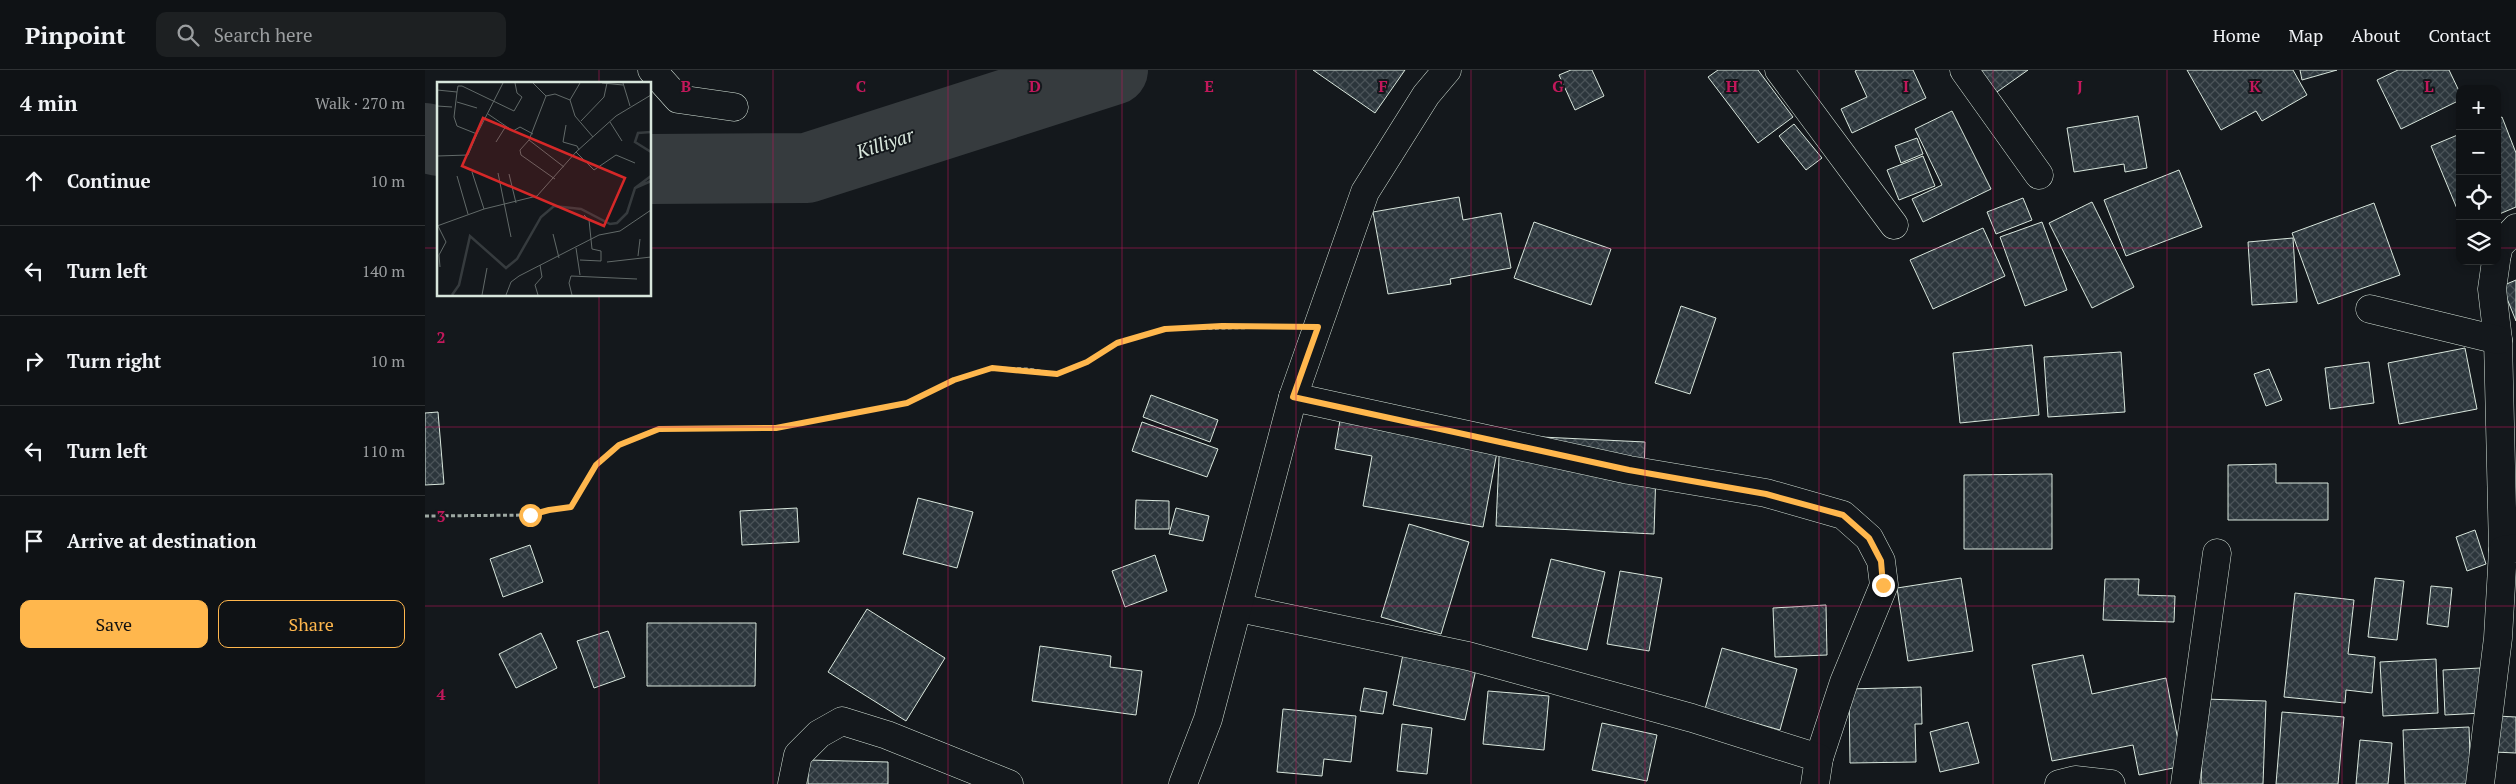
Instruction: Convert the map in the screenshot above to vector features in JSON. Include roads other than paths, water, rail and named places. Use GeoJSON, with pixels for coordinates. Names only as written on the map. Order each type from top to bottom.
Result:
{"type":"FeatureCollection","features":[{"type":"Feature","properties":{"kind":"street"},"geometry":{"type":"LineString","coordinates":[[652,70],[678,99],[734,107]]}},
{"type":"Feature","properties":{"kind":"street"},"geometry":{"type":"LineString","coordinates":[[1183,784],[1208,719],[1239,608],[1293,397],[1365,192],[1426,95],[1447,70]]}},
{"type":"Feature","properties":{"kind":"street"},"geometry":{"type":"LineString","coordinates":[[1779,70],[1894,225]]}},
{"type":"Feature","properties":{"kind":"street"},"geometry":{"type":"LineString","coordinates":[[1963,70],[2039,175]]}},
{"type":"Feature","properties":{"kind":"street"},"geometry":{"type":"LineString","coordinates":[[2501,244],[2516,228]]}},
{"type":"Feature","properties":{"kind":"street"},"geometry":{"type":"LineString","coordinates":[[2480,784],[2509,549],[2498,340],[2492,289],[2495,265]]}},
{"type":"Feature","properties":{"kind":"street"},"geometry":{"type":"LineString","coordinates":[[2371,309],[2498,340]]}},
{"type":"Feature","properties":{"kind":"street"},"geometry":{"type":"LineString","coordinates":[[1239,608],[1468,656],[1691,718],[1817,771],[1844,682],[1883,585],[1881,561],[1869,538],[1843,515],[1766,494],[1629,470],[1293,397]]}},
{"type":"Feature","properties":{"kind":"street"},"geometry":{"type":"LineString","coordinates":[[2185,784],[2217,553]]}},
{"type":"Feature","properties":{"kind":"street"},"geometry":{"type":"LineString","coordinates":[[792,784],[798,755],[819,734],[842,721],[887,735],[1009,784]]}},
{"type":"Feature","properties":{"kind":"street"},"geometry":{"type":"LineString","coordinates":[[2059,784],[2075,780],[2111,784]]}},
{"type":"Feature","properties":{"kind":"waterway","name":"Killiyar"},"geometry":{"type":"LineString","coordinates":[[651,169],[807,168],[1113,70]]}},
{"type":"Feature","properties":{"kind":"waterway","name":"Killiyar"},"geometry":{"type":"LineString","coordinates":[[425,138],[437,141]]}}]}
